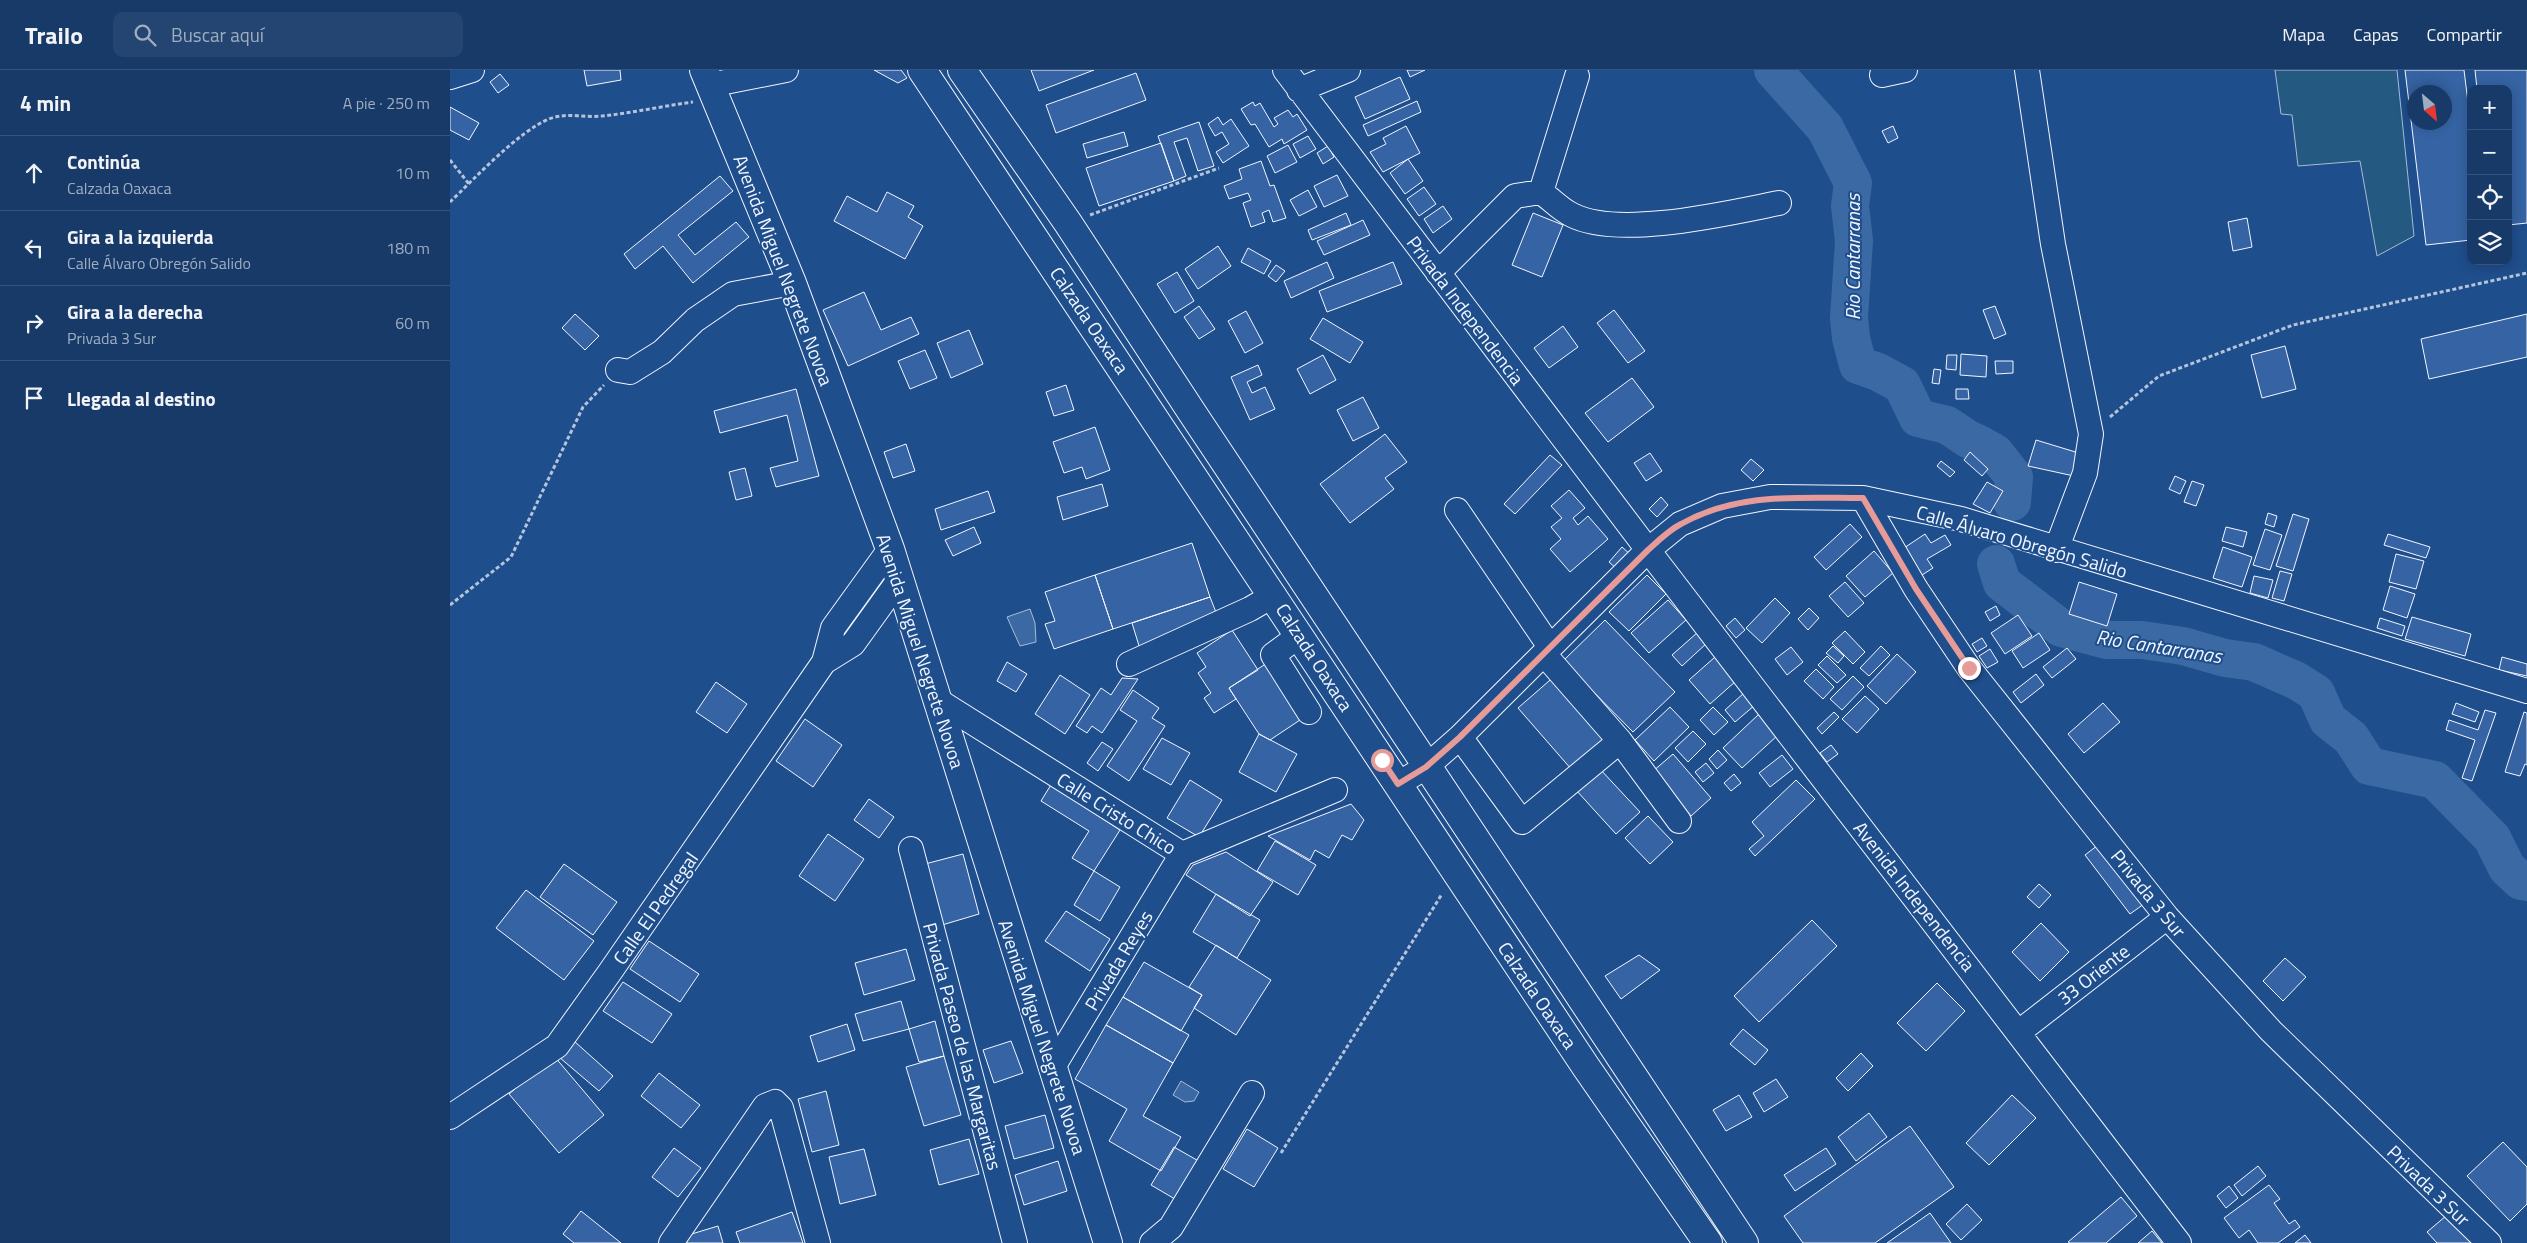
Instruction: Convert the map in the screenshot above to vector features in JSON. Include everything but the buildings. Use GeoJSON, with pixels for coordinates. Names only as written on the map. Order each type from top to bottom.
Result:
{"type":"FeatureCollection","features":[{"type":"Feature","properties":{"kind":"main road","name":"Calzada Oaxaca"},"geometry":{"type":"LineString","coordinates":[[922,70],[1274,595],[1586,1067],[1708,1243]]}},
{"type":"Feature","properties":{"kind":"main road","name":"Calzada Oaxaca"},"geometry":{"type":"LineString","coordinates":[[962,70],[1068,223],[1426,767],[1744,1243]]}},
{"type":"Feature","properties":{"kind":"main road","name":"Avenida Miguel Negrete Novoa"},"geometry":{"type":"LineString","coordinates":[[710,84],[792,283],[890,549],[1108,1243]]}},
{"type":"Feature","properties":{"kind":"main road"},"geometry":{"type":"LineString","coordinates":[[1256,568],[1283,550]]}},
{"type":"Feature","properties":{"kind":"street"},"geometry":{"type":"LineString","coordinates":[[450,77],[472,70]]}},
{"type":"Feature","properties":{"kind":"street"},"geometry":{"type":"LineString","coordinates":[[710,84],[786,70]]}},
{"type":"Feature","properties":{"kind":"street","name":"Privada Independencia"},"geometry":{"type":"LineString","coordinates":[[1285,70],[1648,550]]}},
{"type":"Feature","properties":{"kind":"street"},"geometry":{"type":"LineString","coordinates":[[1299,90],[1348,70]]}},
{"type":"Feature","properties":{"kind":"street"},"geometry":{"type":"LineString","coordinates":[[2027,70],[2053,244],[2091,434],[2084,473],[2056,550]]}},
{"type":"Feature","properties":{"kind":"street"},"geometry":{"type":"LineString","coordinates":[[1541,192],[1577,76]]}},
{"type":"Feature","properties":{"kind":"street"},"geometry":{"type":"LineString","coordinates":[[1438,273],[1515,196],[1541,192],[1572,215],[1621,224],[1654,224],[1779,204]]}},
{"type":"Feature","properties":{"kind":"street"},"geometry":{"type":"LineString","coordinates":[[618,370],[630,372],[662,352],[695,320],[733,294],[792,283]]}},
{"type":"Feature","properties":{"kind":"street","name":"Calle Álvaro Obregón Salido"},"geometry":{"type":"LineString","coordinates":[[1398,784],[1426,767],[1460,737],[1648,550],[1680,524],[1722,506],[1770,497],[1863,498],[1961,519],[2056,550],[2527,691]]}},
{"type":"Feature","properties":{"kind":"street","name":"Privada 3 Sur"},"geometry":{"type":"LineString","coordinates":[[1863,498],[1916,589],[1969,668],[2167,916],[2271,1031],[2489,1243]]}},
{"type":"Feature","properties":{"kind":"street"},"geometry":{"type":"LineString","coordinates":[[1457,510],[1547,651],[1620,741],[1679,821]]}},
{"type":"Feature","properties":{"kind":"street","name":"Calle El Pedregal"},"geometry":{"type":"LineString","coordinates":[[450,1117],[557,1046],[824,662],[832,628],[890,549]]}},
{"type":"Feature","properties":{"kind":"street","name":"Avenida Independencia"},"geometry":{"type":"LineString","coordinates":[[1648,550],[2020,1032],[2180,1243]]}},
{"type":"Feature","properties":{"kind":"street","name":"Calle El Pedregal"},"geometry":{"type":"LineString","coordinates":[[824,662],[853,644],[899,580]]}},
{"type":"Feature","properties":{"kind":"street"},"geometry":{"type":"LineString","coordinates":[[1129,664],[1250,609],[1274,595]]}},
{"type":"Feature","properties":{"kind":"street"},"geometry":{"type":"LineString","coordinates":[[1300,635],[1273,655],[1309,712]]}},
{"type":"Feature","properties":{"kind":"street"},"geometry":{"type":"LineString","coordinates":[[1291,685],[1322,668]]}},
{"type":"Feature","properties":{"kind":"street","name":"Calle Cristo Chico"},"geometry":{"type":"LineString","coordinates":[[937,700],[1182,854],[1335,790]]}},
{"type":"Feature","properties":{"kind":"street"},"geometry":{"type":"LineString","coordinates":[[1460,737],[1522,822],[1620,741]]}},
{"type":"Feature","properties":{"kind":"street","name":"Privada Paseo de las Margaritas"},"geometry":{"type":"LineString","coordinates":[[911,849],[1015,1243]]}},
{"type":"Feature","properties":{"kind":"street","name":"Privada Reyes"},"geometry":{"type":"LineString","coordinates":[[1053,1067],[1182,854]]}},
{"type":"Feature","properties":{"kind":"street","name":"33 Oriente"},"geometry":{"type":"LineString","coordinates":[[2020,1032],[2167,916]]}},
{"type":"Feature","properties":{"kind":"street"},"geometry":{"type":"LineString","coordinates":[[1152,1243],[1172,1227],[1252,1093]]}},
{"type":"Feature","properties":{"kind":"street"},"geometry":{"type":"LineString","coordinates":[[671,1243],[765,1106],[775,1102],[781,1108],[818,1243]]}},
{"type":"Feature","properties":{"kind":"path"},"geometry":{"type":"LineString","coordinates":[[450,202],[534,126],[559,116],[602,116],[710,84]]}},
{"type":"Feature","properties":{"kind":"path"},"geometry":{"type":"LineString","coordinates":[[450,160],[469,184]]}},
{"type":"Feature","properties":{"kind":"path"},"geometry":{"type":"LineString","coordinates":[[1099,212],[1219,168]]}},
{"type":"Feature","properties":{"kind":"path"},"geometry":{"type":"LineString","coordinates":[[2091,434],[2159,376],[2293,325],[2527,273]]}},
{"type":"Feature","properties":{"kind":"path"},"geometry":{"type":"LineString","coordinates":[[450,605],[511,556],[583,407],[618,370]]}},
{"type":"Feature","properties":{"kind":"path"},"geometry":{"type":"LineString","coordinates":[[1281,1152],[1456,871]]}},
{"type":"Feature","properties":{"kind":"shaded area"},"geometry":{"type":"Polygon","coordinates":[[[2275,70],[2397,70],[2414,236],[2377,256],[2360,161],[2298,166],[2292,115],[2281,114],[2275,70]]]}},
{"type":"Feature","properties":{"kind":"shaded area"},"geometry":{"type":"Polygon","coordinates":[[[1030,609],[1035,623],[1036,642],[1020,646],[1007,617],[1030,609]]]}},
{"type":"Feature","properties":{"kind":"shaded area"},"geometry":{"type":"Polygon","coordinates":[[[1181,1081],[1199,1092],[1194,1101],[1185,1102],[1173,1095],[1181,1081]]]}},
{"type":"Feature","properties":{"kind":"waterway","name":"Rio Cantarranas"},"geometry":{"type":"LineString","coordinates":[[1773,70],[1825,128],[1853,183],[1850,206],[1854,241],[1849,318],[1851,338],[1858,365],[1878,372],[1902,385],[1918,418],[1947,425],[1968,439],[1995,453],[2014,477],[2012,502]]}},
{"type":"Feature","properties":{"kind":"waterway","name":"Rio Cantarranas"},"geometry":{"type":"LineString","coordinates":[[1996,564],[2002,583],[2061,628],[2106,640],[2142,640],[2183,646],[2225,658],[2254,662],[2297,681],[2316,693],[2328,720],[2351,738],[2369,766],[2435,780],[2492,838],[2507,868],[2521,881],[2527,882]]}},
{"type":"Feature","properties":{"kind":"route"},"geometry":{"type":"LineString","coordinates":[[1382,760],[1398,784],[1426,767],[1460,737],[1648,550],[1680,524],[1722,506],[1770,497],[1863,498],[1916,589],[1969,668]]}}]}
